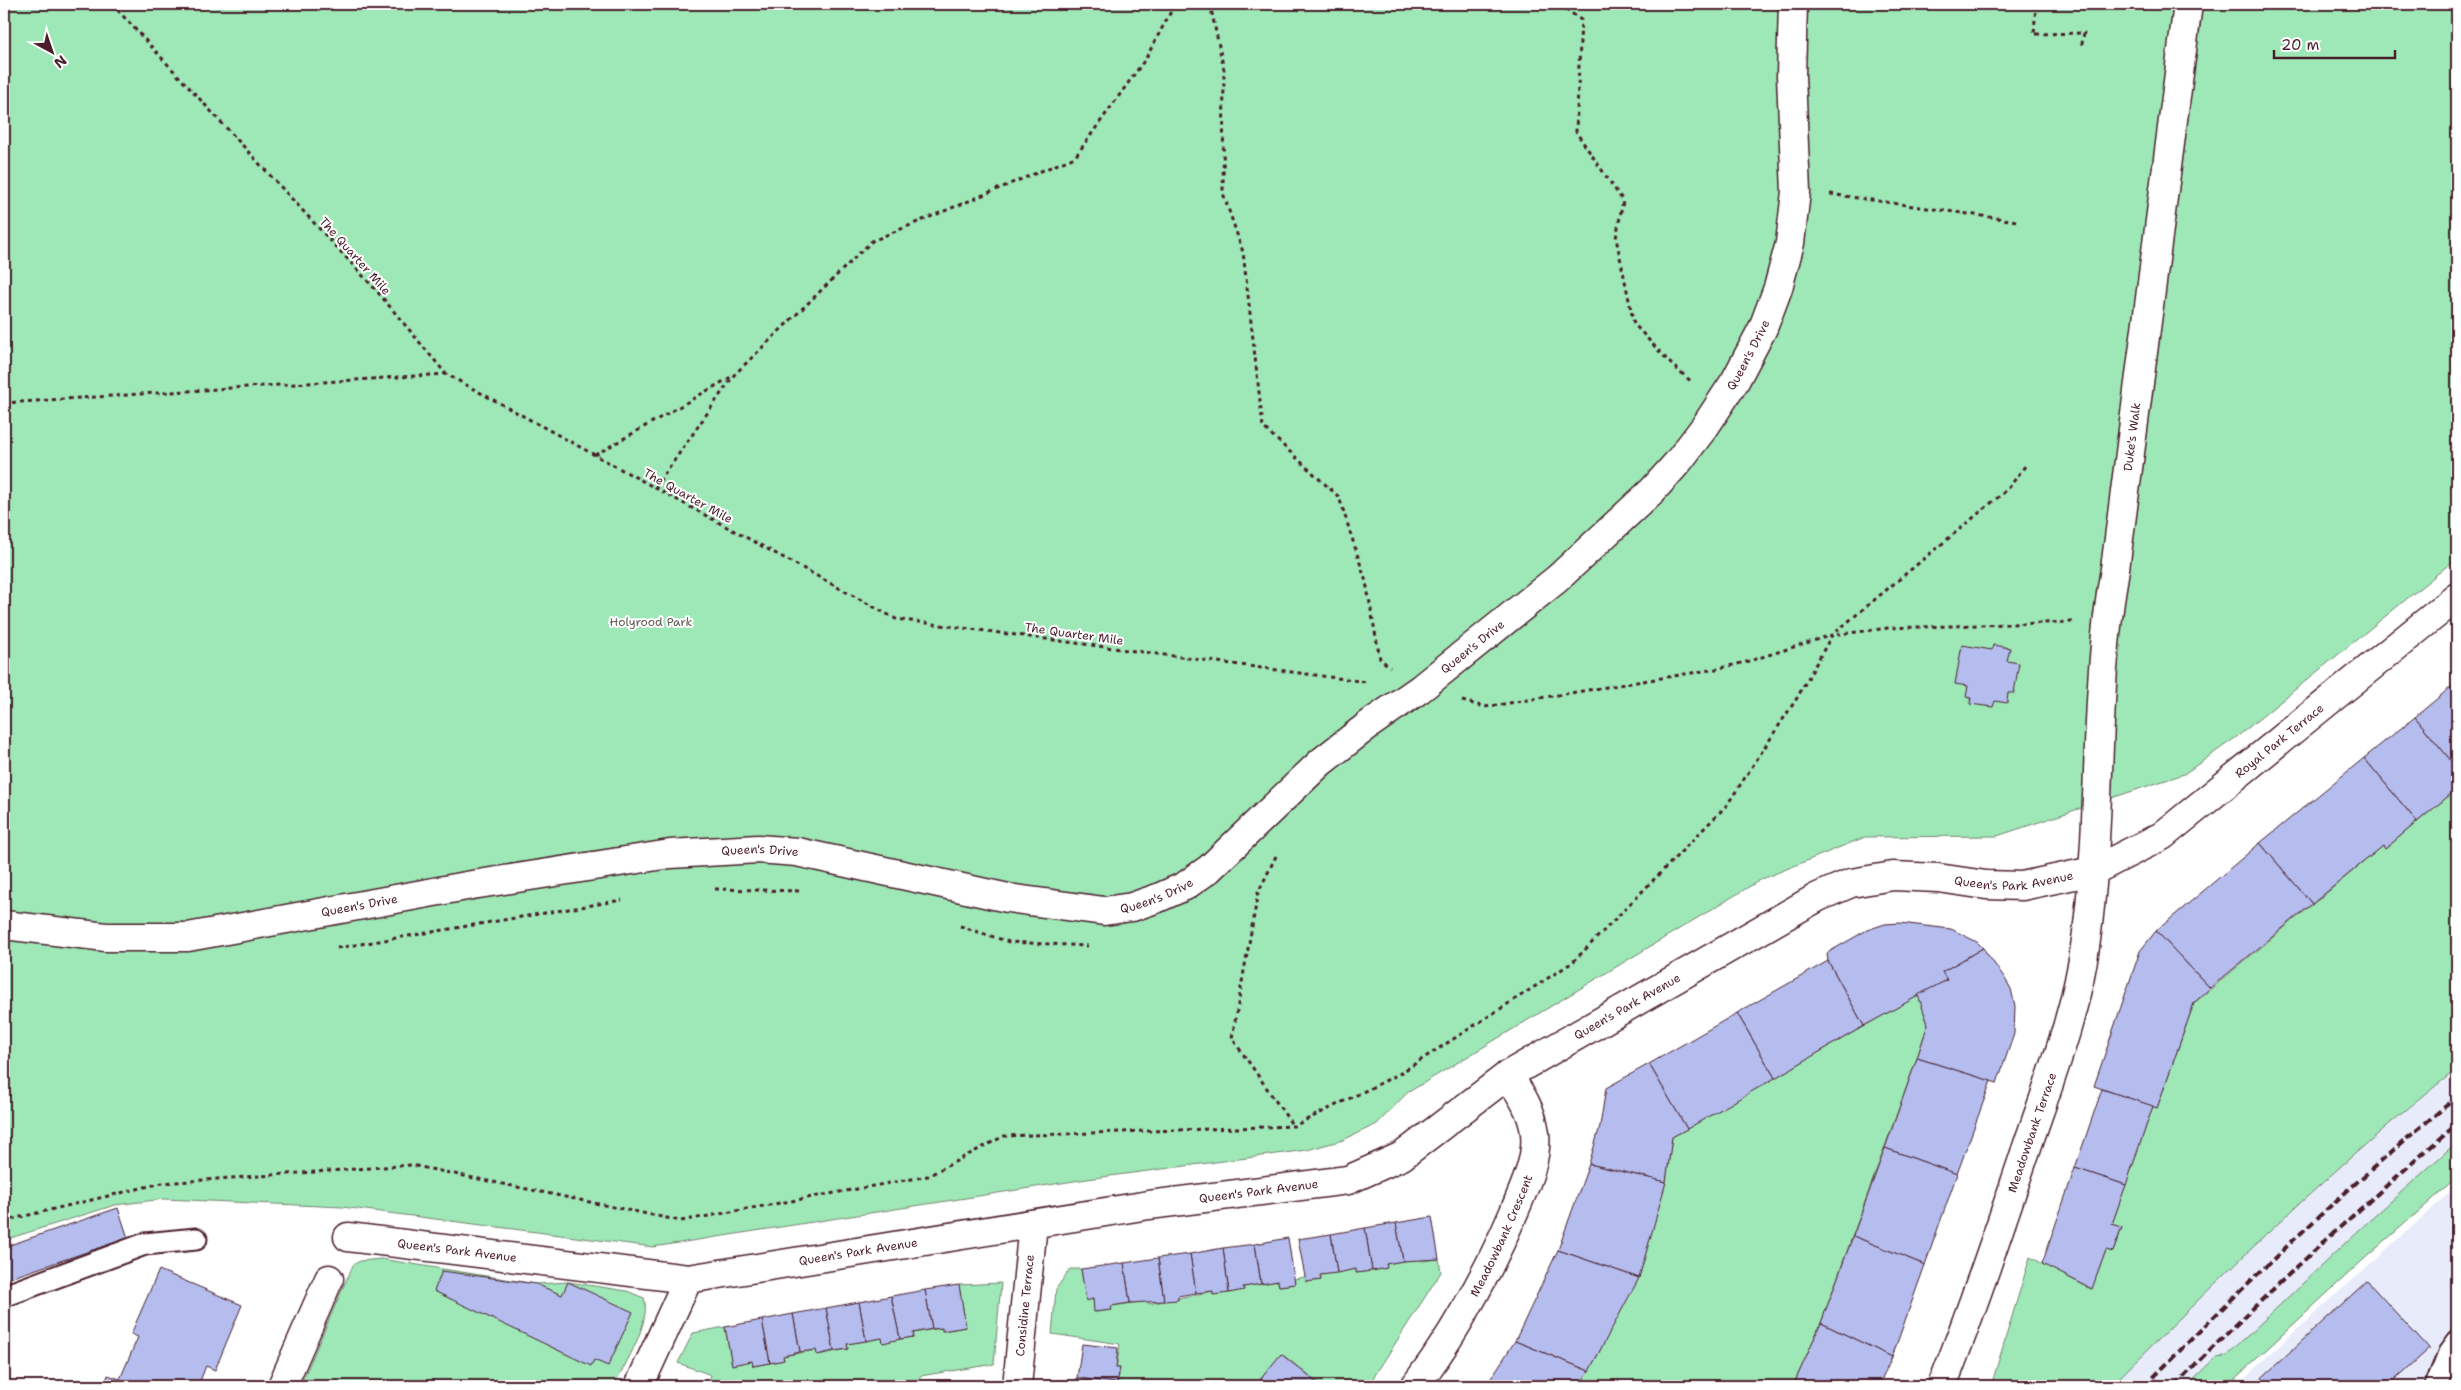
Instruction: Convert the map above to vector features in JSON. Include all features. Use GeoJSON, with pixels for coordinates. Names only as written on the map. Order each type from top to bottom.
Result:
{"type":"FeatureCollection","features":[{"type":"Feature","properties":{"kind":"street","name":"Queen's Drive"},"geometry":{"type":"LineString","coordinates":[[4,925],[106,937],[188,937],[472,885],[670,854],[758,849],[797,852],[1008,898],[1104,911],[1132,907],[1185,886],[1209,868],[1321,762],[1371,723],[1420,689],[1557,580],[1653,490],[1678,462],[1719,405],[1735,381],[1763,328],[1778,288],[1790,242],[1796,192],[1791,76],[1793,4]]}},
{"type":"Feature","properties":{"kind":"street","name":"Duke's Walk"},"geometry":{"type":"LineString","coordinates":[[2093,872],[2106,620],[2116,570],[2188,4]]}},
{"type":"Feature","properties":{"kind":"street","name":"Royal Park Terrace"},"geometry":{"type":"LineString","coordinates":[[2093,872],[2162,836],[2457,597]]}},
{"type":"Feature","properties":{"kind":"street","name":"Queen's Park Avenue"},"geometry":{"type":"LineString","coordinates":[[348,1237],[688,1279],[1149,1205],[1348,1180],[1402,1156],[1508,1074],[1818,897],[1851,883],[1893,876],[1938,878],[1986,885],[2022,886],[2093,872]]}},
{"type":"Feature","properties":{"kind":"street","name":"Meadowbank Terrace"},"geometry":{"type":"LineString","coordinates":[[1942,1386],[2000,1227],[2072,1013],[2086,941],[2093,872]]}},
{"type":"Feature","properties":{"kind":"street","name":"Meadowbank Crescent"},"geometry":{"type":"LineString","coordinates":[[1415,1386],[1456,1328],[1476,1294],[1517,1205],[1532,1162],[1535,1133],[1531,1114],[1524,1098],[1508,1074]]}},
{"type":"Feature","properties":{"kind":"street","name":"Considine Terrace"},"geometry":{"type":"LineString","coordinates":[[1017,1386],[1033,1224]]}},
{"type":"Feature","properties":{"kind":"street"},"geometry":{"type":"LineString","coordinates":[[282,1386],[329,1279]]}},
{"type":"Feature","properties":{"kind":"street"},"geometry":{"type":"LineString","coordinates":[[639,1386],[688,1279]]}},
{"type":"Feature","properties":{"kind":"lane"},"geometry":{"type":"LineString","coordinates":[[4,1296],[145,1244],[196,1239]]}},
{"type":"Feature","properties":{"kind":"lane"},"geometry":{"type":"LineString","coordinates":[[2436,1386],[2449,1353],[2457,1342]]}},
{"type":"Feature","properties":{"kind":"path","name":"The Quarter Mile"},"geometry":{"type":"LineString","coordinates":[[112,4],[376,290],[446,374],[896,619],[1420,689]]}},
{"type":"Feature","properties":{"kind":"path"},"geometry":{"type":"LineString","coordinates":[[655,488],[734,376],[872,240],[1075,157],[1146,58],[1175,4]]}},
{"type":"Feature","properties":{"kind":"path"},"geometry":{"type":"LineString","coordinates":[[1210,4],[1224,70],[1223,193],[1243,252],[1264,427],[1338,497],[1366,582],[1380,659],[1420,689]]}},
{"type":"Feature","properties":{"kind":"path"},"geometry":{"type":"LineString","coordinates":[[1559,4],[1581,20],[1576,132],[1623,201],[1616,238],[1634,324],[1671,364],[1719,405]]}},
{"type":"Feature","properties":{"kind":"path"},"geometry":{"type":"LineString","coordinates":[[2036,4],[2034,34],[2084,33],[2081,48]]}},
{"type":"Feature","properties":{"kind":"path"},"geometry":{"type":"LineString","coordinates":[[1796,192],[1824,193],[2017,221]]}},
{"type":"Feature","properties":{"kind":"path"},"geometry":{"type":"LineString","coordinates":[[4,403],[446,374]]}},
{"type":"Feature","properties":{"kind":"path"},"geometry":{"type":"LineString","coordinates":[[595,455],[734,376]]}},
{"type":"Feature","properties":{"kind":"path"},"geometry":{"type":"LineString","coordinates":[[4,1221],[162,1183],[411,1165],[682,1221],[928,1176],[1004,1136],[1294,1126],[1399,1074],[1573,962],[1727,805],[1797,698],[1832,636],[2008,489],[2026,466]]}},
{"type":"Feature","properties":{"kind":"path"},"geometry":{"type":"LineString","coordinates":[[1453,699],[1486,707],[1547,698],[1746,662],[1832,636],[1888,628],[2106,620]]}},
{"type":"Feature","properties":{"kind":"path"},"geometry":{"type":"LineString","coordinates":[[1280,849],[1258,893],[1232,1038],[1294,1126]]}},
{"type":"Feature","properties":{"kind":"shaded area"},"geometry":{"type":"Polygon","coordinates":[[[2457,1035],[2457,1178],[2363,1260],[2227,1386],[2063,1386],[2457,1035]]]}},
{"type":"Feature","properties":{"kind":"shaded area"},"geometry":{"type":"Polygon","coordinates":[[[2457,1186],[2457,1386],[2236,1386],[2269,1355],[2457,1186]]]}},
{"type":"Feature","properties":{"kind":"green space","name":"Holyrood Park"},"geometry":{"type":"Polygon","coordinates":[[[4,4],[2457,4],[2457,558],[2238,736],[2184,774],[1997,836],[1865,837],[1762,879],[1407,1093],[1377,1124],[1343,1140],[1307,1150],[1087,1179],[653,1247],[342,1207],[164,1199],[115,1205],[4,1240],[4,4]]]}},
{"type":"Feature","properties":{"kind":"green space"},"geometry":{"type":"Polygon","coordinates":[[[2457,789],[2457,1069],[2323,1182],[2111,1386],[1991,1386],[2030,1257],[2091,1289],[2106,1250],[2113,1252],[2122,1228],[2112,1224],[2153,1106],[2157,1108],[2194,1003],[2383,846],[2385,849],[2457,789]]]}},
{"type":"Feature","properties":{"kind":"green space"},"geometry":{"type":"Polygon","coordinates":[[[1918,995],[1928,1024],[1821,1323],[1793,1386],[1579,1386],[1599,1353],[1666,1182],[1672,1137],[1918,995]]]}},
{"type":"Feature","properties":{"kind":"green space"},"geometry":{"type":"Polygon","coordinates":[[[2457,1142],[2457,1178],[2363,1260],[2227,1386],[2187,1386],[2216,1358],[2225,1357],[2359,1230],[2457,1142]]]}},
{"type":"Feature","properties":{"kind":"green space"},"geometry":{"type":"Polygon","coordinates":[[[1421,1258],[1422,1261],[1439,1259],[1441,1272],[1368,1386],[1321,1386],[1282,1354],[1255,1386],[1117,1386],[1120,1368],[1116,1368],[1120,1344],[1052,1334],[1056,1289],[1070,1269],[1081,1269],[1086,1300],[1093,1299],[1095,1312],[1111,1310],[1111,1306],[1149,1301],[1149,1304],[1213,1291],[1213,1294],[1243,1290],[1243,1287],[1278,1281],[1279,1286],[1295,1284],[1294,1279],[1305,1277],[1306,1282],[1321,1280],[1320,1275],[1356,1269],[1357,1273],[1386,1268],[1386,1264],[1421,1258]]]}},
{"type":"Feature","properties":{"kind":"green space"},"geometry":{"type":"Polygon","coordinates":[[[381,1259],[536,1284],[568,1282],[627,1291],[644,1298],[644,1318],[636,1342],[614,1386],[300,1386],[353,1265],[360,1261],[381,1259]]]}},
{"type":"Feature","properties":{"kind":"green space"},"geometry":{"type":"Polygon","coordinates":[[[1001,1283],[994,1364],[920,1376],[918,1386],[719,1386],[709,1382],[711,1375],[678,1363],[693,1333],[725,1327],[732,1364],[752,1361],[753,1366],[784,1360],[783,1356],[816,1350],[818,1355],[848,1349],[847,1344],[882,1338],[884,1342],[913,1337],[913,1333],[942,1328],[943,1331],[966,1327],[959,1285],[1001,1283]]]}},
{"type":"Feature","properties":{"kind":"building"},"geometry":{"type":"Polygon","coordinates":[[[1962,645],[1992,650],[1993,645],[2010,648],[2007,661],[2019,663],[2014,693],[2008,693],[2007,703],[1995,701],[1993,707],[1970,704],[1971,698],[1966,697],[1968,686],[1955,684],[1962,645]]]}},
{"type":"Feature","properties":{"kind":"building"},"geometry":{"type":"Polygon","coordinates":[[[2457,682],[2457,768],[2415,717],[2457,682]]]}},
{"type":"Feature","properties":{"kind":"building"},"geometry":{"type":"Polygon","coordinates":[[[2415,717],[2457,768],[2457,789],[2417,822],[2364,758],[2415,717]]]}},
{"type":"Feature","properties":{"kind":"building"},"geometry":{"type":"Polygon","coordinates":[[[2364,758],[2417,822],[2385,849],[2383,846],[2312,904],[2260,843],[2364,758]]]}},
{"type":"Feature","properties":{"kind":"building"},"geometry":{"type":"Polygon","coordinates":[[[2260,843],[2312,904],[2210,988],[2156,931],[2260,843]]]}},
{"type":"Feature","properties":{"kind":"building"},"geometry":{"type":"Polygon","coordinates":[[[1900,923],[1951,929],[1977,942],[1983,948],[1942,972],[1947,980],[1864,1026],[1828,961],[1827,953],[1867,930],[1885,924],[1900,923]]]}},
{"type":"Feature","properties":{"kind":"building"},"geometry":{"type":"Polygon","coordinates":[[[2156,931],[2210,988],[2194,1003],[2157,1108],[2094,1086],[2140,951],[2156,931]]]}},
{"type":"Feature","properties":{"kind":"building"},"geometry":{"type":"Polygon","coordinates":[[[1983,948],[2011,989],[2015,1006],[2014,1034],[1997,1083],[1917,1058],[1928,1024],[1918,995],[1947,980],[1942,972],[1983,948]]]}},
{"type":"Feature","properties":{"kind":"building"},"geometry":{"type":"Polygon","coordinates":[[[1828,961],[1864,1026],[1775,1078],[1737,1013],[1828,961]]]}},
{"type":"Feature","properties":{"kind":"building"},"geometry":{"type":"Polygon","coordinates":[[[1737,1013],[1775,1078],[1687,1129],[1649,1064],[1737,1013]]]}},
{"type":"Feature","properties":{"kind":"building"},"geometry":{"type":"Polygon","coordinates":[[[1917,1058],[1991,1081],[1957,1174],[1885,1148],[1917,1058]]]}},
{"type":"Feature","properties":{"kind":"building"},"geometry":{"type":"Polygon","coordinates":[[[1649,1064],[1687,1129],[1672,1137],[1666,1182],[1589,1164],[1600,1126],[1606,1088],[1649,1064]]]}},
{"type":"Feature","properties":{"kind":"building"},"geometry":{"type":"Polygon","coordinates":[[[2102,1089],[2153,1106],[2126,1185],[2075,1168],[2102,1089]]]}},
{"type":"Feature","properties":{"kind":"building"},"geometry":{"type":"Polygon","coordinates":[[[1885,1148],[1957,1174],[1925,1265],[1853,1236],[1885,1148]]]}},
{"type":"Feature","properties":{"kind":"building"},"geometry":{"type":"Polygon","coordinates":[[[1589,1164],[1666,1182],[1639,1278],[1558,1250],[1589,1164]]]}},
{"type":"Feature","properties":{"kind":"building"},"geometry":{"type":"Polygon","coordinates":[[[2075,1168],[2126,1185],[2112,1224],[2122,1227],[2113,1252],[2106,1250],[2092,1289],[2042,1264],[2075,1168]]]}},
{"type":"Feature","properties":{"kind":"building"},"geometry":{"type":"Polygon","coordinates":[[[118,1208],[128,1238],[4,1280],[4,1247],[118,1208]]]}},
{"type":"Feature","properties":{"kind":"building"},"geometry":{"type":"Polygon","coordinates":[[[1432,1217],[1439,1259],[1403,1261],[1396,1223],[1432,1217]]]}},
{"type":"Feature","properties":{"kind":"building"},"geometry":{"type":"Polygon","coordinates":[[[1396,1223],[1403,1261],[1386,1264],[1387,1268],[1372,1271],[1365,1228],[1396,1223]]]}},
{"type":"Feature","properties":{"kind":"building"},"geometry":{"type":"Polygon","coordinates":[[[1365,1228],[1372,1271],[1356,1273],[1356,1269],[1337,1273],[1331,1234],[1365,1228]]]}},
{"type":"Feature","properties":{"kind":"building"},"geometry":{"type":"Polygon","coordinates":[[[1331,1234],[1337,1273],[1320,1275],[1321,1280],[1306,1282],[1298,1239],[1331,1234]]]}},
{"type":"Feature","properties":{"kind":"building"},"geometry":{"type":"Polygon","coordinates":[[[1853,1236],[1925,1265],[1892,1357],[1821,1323],[1853,1236]]]}},
{"type":"Feature","properties":{"kind":"building"},"geometry":{"type":"Polygon","coordinates":[[[1288,1238],[1295,1284],[1279,1286],[1278,1281],[1261,1284],[1255,1244],[1288,1238]]]}},
{"type":"Feature","properties":{"kind":"building"},"geometry":{"type":"Polygon","coordinates":[[[1255,1244],[1261,1284],[1243,1287],[1244,1290],[1229,1293],[1223,1248],[1255,1244]]]}},
{"type":"Feature","properties":{"kind":"building"},"geometry":{"type":"Polygon","coordinates":[[[1223,1248],[1229,1293],[1213,1295],[1213,1291],[1196,1293],[1190,1254],[1223,1248]]]}},
{"type":"Feature","properties":{"kind":"building"},"geometry":{"type":"Polygon","coordinates":[[[1558,1250],[1639,1278],[1589,1371],[1515,1341],[1558,1250]]]}},
{"type":"Feature","properties":{"kind":"building"},"geometry":{"type":"Polygon","coordinates":[[[1190,1254],[1196,1293],[1178,1296],[1178,1300],[1164,1301],[1158,1258],[1190,1254]]]}},
{"type":"Feature","properties":{"kind":"building"},"geometry":{"type":"Polygon","coordinates":[[[1158,1258],[1164,1301],[1130,1303],[1124,1263],[1158,1258]]]}},
{"type":"Feature","properties":{"kind":"building"},"geometry":{"type":"Polygon","coordinates":[[[1124,1263],[1130,1303],[1111,1306],[1112,1310],[1094,1312],[1093,1299],[1086,1301],[1081,1269],[1124,1263]]]}},
{"type":"Feature","properties":{"kind":"building"},"geometry":{"type":"Polygon","coordinates":[[[159,1270],[242,1305],[215,1370],[206,1366],[198,1386],[104,1386],[108,1375],[120,1379],[138,1337],[131,1334],[159,1270]]]}},
{"type":"Feature","properties":{"kind":"building"},"geometry":{"type":"Polygon","coordinates":[[[442,1271],[536,1284],[562,1295],[568,1282],[633,1312],[608,1366],[594,1360],[591,1366],[434,1291],[442,1271]]]}},
{"type":"Feature","properties":{"kind":"building"},"geometry":{"type":"Polygon","coordinates":[[[2367,1281],[2429,1349],[2388,1386],[2253,1386],[2367,1281]]]}},
{"type":"Feature","properties":{"kind":"building"},"geometry":{"type":"Polygon","coordinates":[[[959,1285],[966,1327],[942,1331],[942,1328],[932,1329],[925,1290],[959,1285]]]}},
{"type":"Feature","properties":{"kind":"building"},"geometry":{"type":"Polygon","coordinates":[[[925,1290],[932,1329],[913,1333],[914,1337],[900,1339],[891,1296],[925,1290]]]}},
{"type":"Feature","properties":{"kind":"building"},"geometry":{"type":"Polygon","coordinates":[[[891,1296],[900,1339],[883,1343],[882,1338],[866,1341],[859,1302],[891,1296]]]}},
{"type":"Feature","properties":{"kind":"building"},"geometry":{"type":"Polygon","coordinates":[[[859,1302],[866,1341],[847,1344],[848,1349],[834,1351],[826,1308],[859,1302]]]}},
{"type":"Feature","properties":{"kind":"building"},"geometry":{"type":"Polygon","coordinates":[[[826,1308],[834,1351],[817,1355],[816,1350],[800,1352],[793,1314],[826,1308]]]}},
{"type":"Feature","properties":{"kind":"building"},"geometry":{"type":"Polygon","coordinates":[[[793,1314],[800,1352],[783,1356],[784,1360],[770,1363],[762,1320],[793,1314]]]}},
{"type":"Feature","properties":{"kind":"building"},"geometry":{"type":"Polygon","coordinates":[[[762,1320],[770,1363],[753,1366],[752,1361],[732,1365],[725,1327],[762,1320]]]}},
{"type":"Feature","properties":{"kind":"building"},"geometry":{"type":"Polygon","coordinates":[[[1821,1323],[1892,1357],[1879,1386],[1793,1386],[1821,1323]]]}},
{"type":"Feature","properties":{"kind":"building"},"geometry":{"type":"Polygon","coordinates":[[[1515,1341],[1589,1371],[1579,1386],[1486,1386],[1515,1341]]]}},
{"type":"Feature","properties":{"kind":"building"},"geometry":{"type":"Polygon","coordinates":[[[1082,1344],[1118,1348],[1116,1368],[1120,1368],[1117,1383],[1077,1378],[1082,1344]]]}},
{"type":"Feature","properties":{"kind":"building"},"geometry":{"type":"Polygon","coordinates":[[[1281,1354],[1321,1386],[1255,1386],[1281,1354]]]}},
{"type":"Feature","properties":{"kind":"building"},"geometry":{"type":"Polygon","coordinates":[[[1077,1378],[1117,1383],[1117,1386],[1076,1386],[1077,1378]]]}},
{"type":"Feature","properties":{"kind":"building"},"geometry":{"type":"Polygon","coordinates":[[[709,1382],[719,1386],[707,1386],[709,1382]]]}},
{"type":"Feature","properties":{"kind":"railway"},"geometry":{"type":"LineString","coordinates":[[2145,1386],[2297,1237],[2376,1165],[2457,1097]]}},
{"type":"Feature","properties":{"kind":"railway"},"geometry":{"type":"LineString","coordinates":[[2175,1386],[2313,1252],[2457,1124]]}}]}
